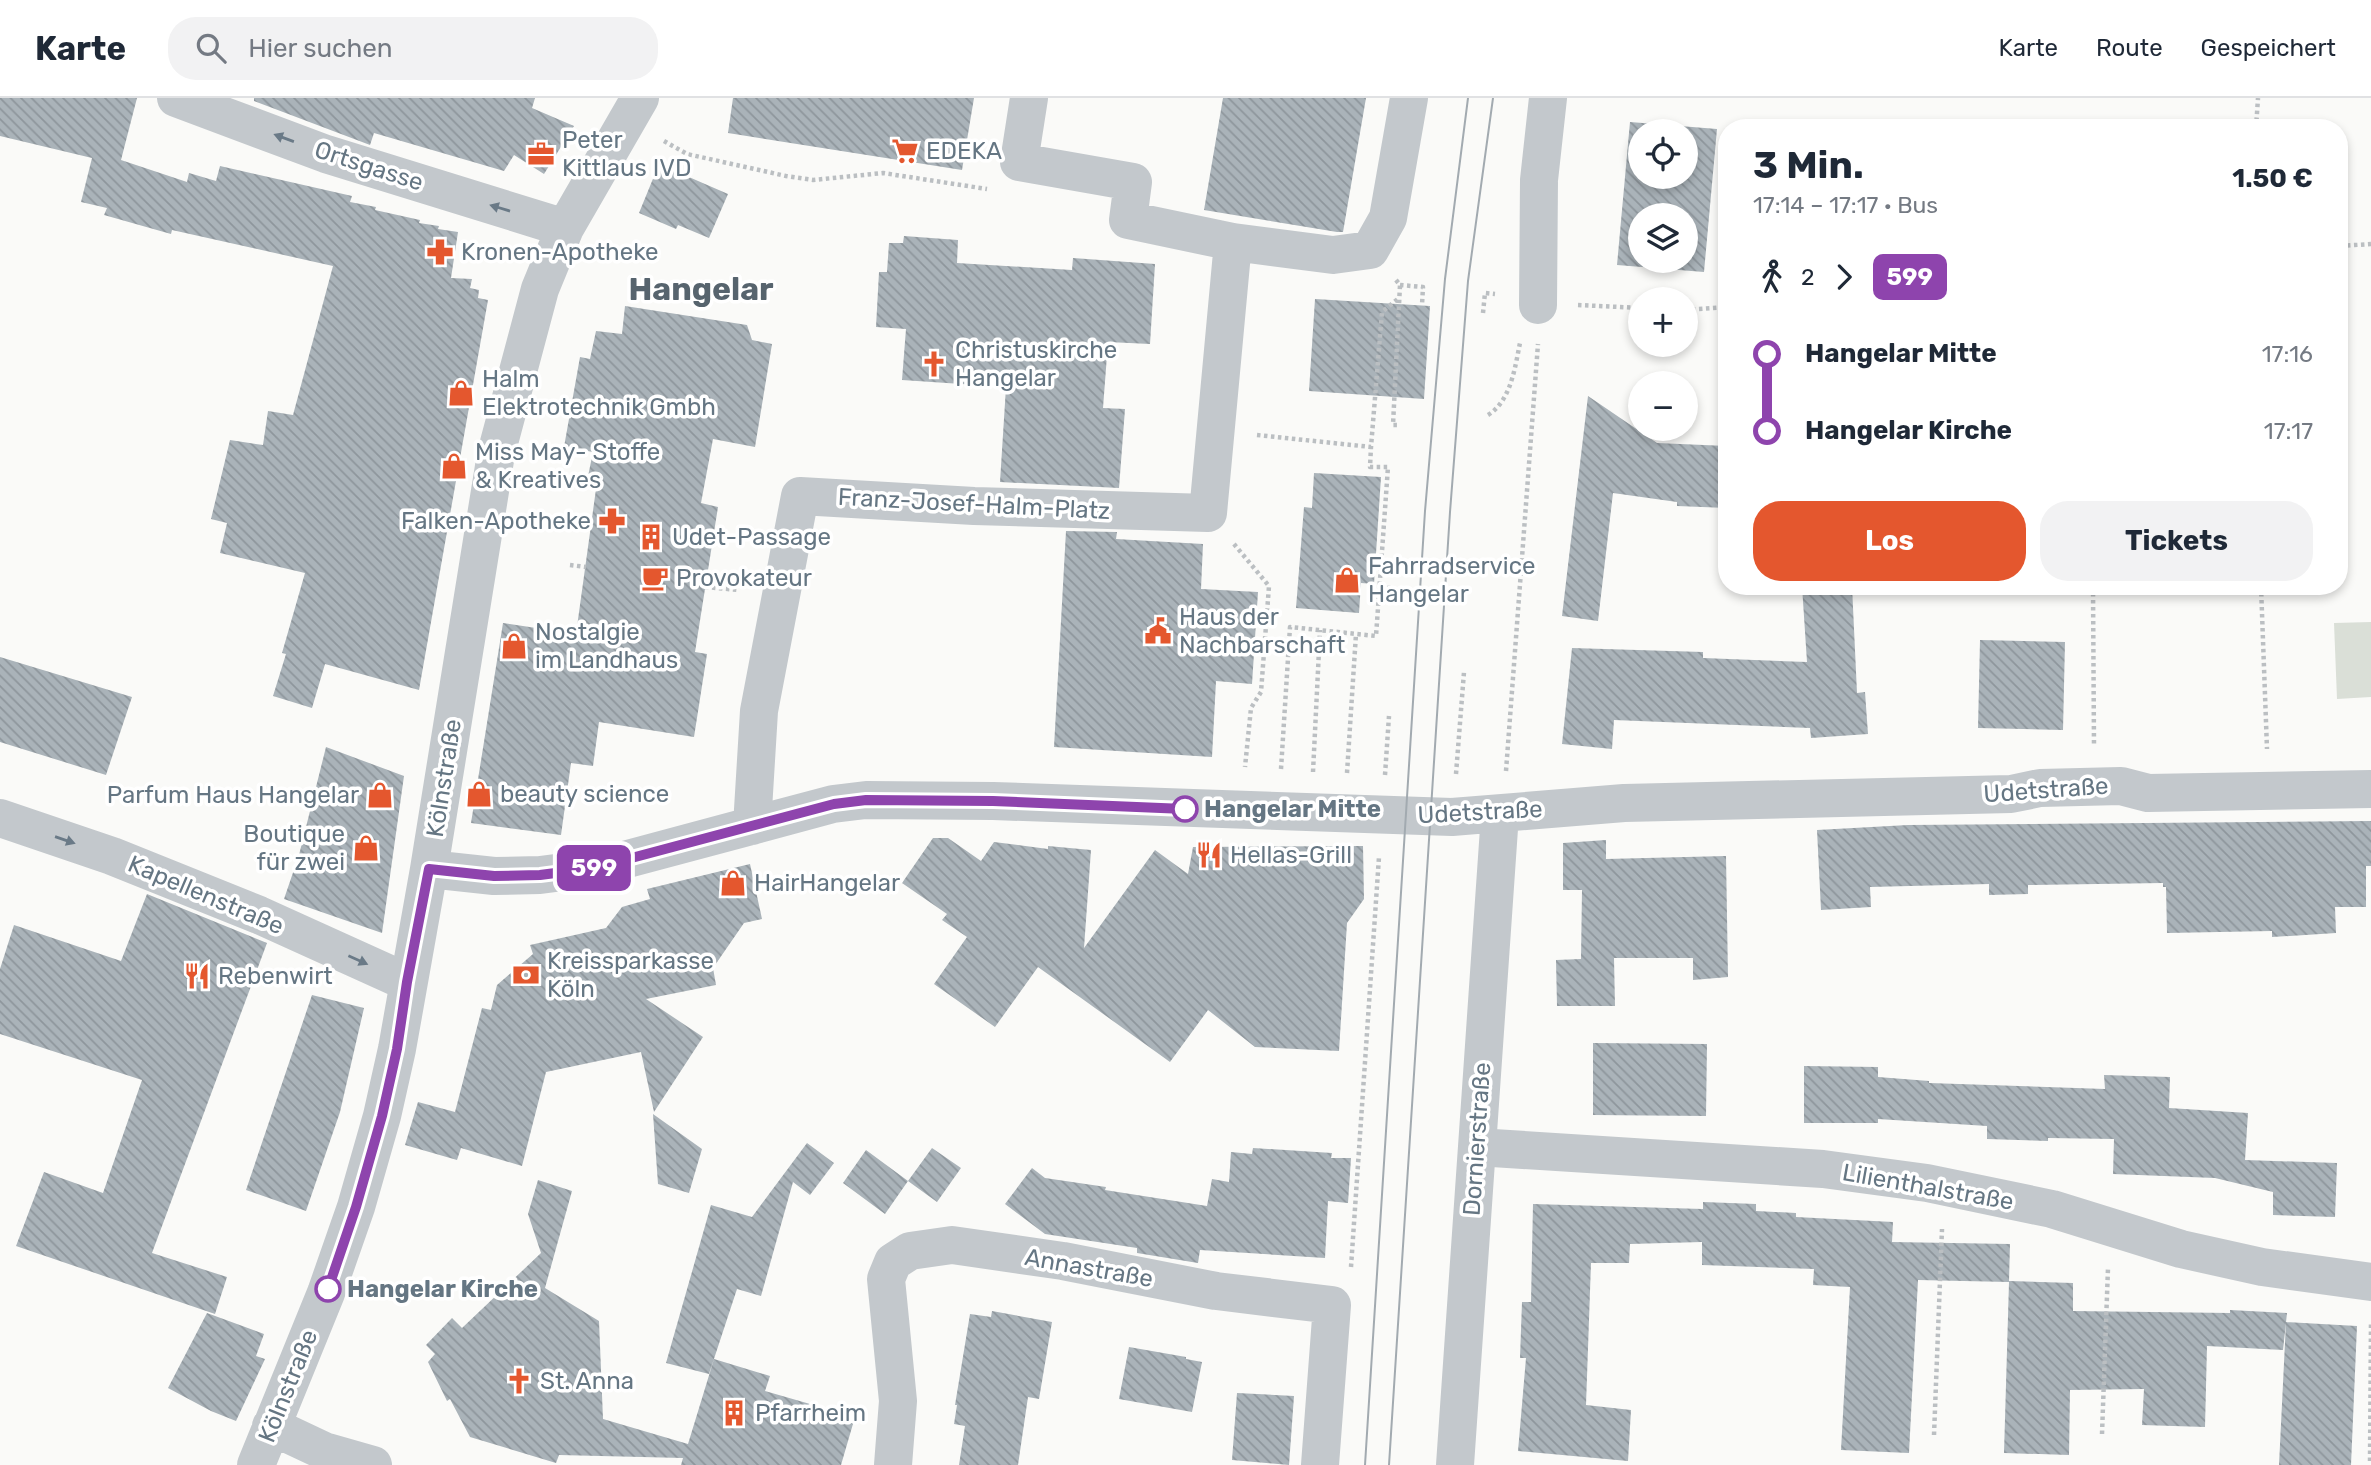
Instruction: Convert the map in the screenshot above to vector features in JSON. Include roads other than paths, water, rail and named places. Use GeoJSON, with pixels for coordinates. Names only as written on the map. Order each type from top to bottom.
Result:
{"type":"FeatureCollection","features":[{"type":"Feature","properties":{"kind":"street","name":"Ortsgasse"},"geometry":{"type":"LineString","coordinates":[[176,98],[326,154],[565,228]]}},
{"type":"Feature","properties":{"kind":"street"},"geometry":{"type":"LineString","coordinates":[[1029,98],[1019,162],[1133,182],[1128,220],[1233,242],[1333,255],[1370,250],[1388,218],[1409,98]]}},
{"type":"Feature","properties":{"kind":"street"},"geometry":{"type":"LineString","coordinates":[[1538,305],[1539,180],[1548,98]]}},
{"type":"Feature","properties":{"kind":"street","name":"Kölnstraße"},"geometry":{"type":"LineString","coordinates":[[256,1465],[326,1293],[356,1207],[382,1116],[397,1049],[429,869],[496,454],[540,289],[565,228],[634,109]]}},
{"type":"Feature","properties":{"kind":"street","name":"Franz-Josef-Halm-Platz"},"geometry":{"type":"LineString","coordinates":[[752,826],[760,711],[800,496],[974,506],[1208,513],[1233,242]]}},
{"type":"Feature","properties":{"kind":"street","name":"Udetstraße"},"geometry":{"type":"LineString","coordinates":[[429,869],[494,876],[540,875],[594,868],[834,804],[866,800],[993,801],[1452,817],[1624,803],[2011,794],[2040,788],[2094,786],[2122,786],[2148,793],[2371,789]]}},
{"type":"Feature","properties":{"kind":"street","name":"Dornierstraße"},"geometry":{"type":"LineString","coordinates":[[1455,1465],[1500,814]]}},
{"type":"Feature","properties":{"kind":"street","name":"Kapellenstraße"},"geometry":{"type":"LineString","coordinates":[[0,818],[124,861],[259,915],[407,982]]}},
{"type":"Feature","properties":{"kind":"street","name":"Lilienthalstraße"},"geometry":{"type":"LineString","coordinates":[[1477,1147],[1823,1169],[1944,1186],[2052,1209],[2181,1249],[2262,1267],[2371,1282]]}},
{"type":"Feature","properties":{"kind":"street","name":"Annastraße"},"geometry":{"type":"LineString","coordinates":[[893,1465],[898,1401],[886,1279],[892,1262],[910,1251],[952,1245],[1063,1261],[1216,1292],[1332,1304],[1320,1465]]}},
{"type":"Feature","properties":{"kind":"street"},"geometry":{"type":"LineString","coordinates":[[271,1426],[324,1451],[373,1465]]}},
{"type":"Feature","properties":{"kind":"tram line"},"geometry":{"type":"LineString","coordinates":[[1365,1465],[1425,511],[1445,279],[1468,98]]}},
{"type":"Feature","properties":{"kind":"tram line"},"geometry":{"type":"LineString","coordinates":[[1389,1465],[1450,512],[1468,281],[1493,98]]}},
{"type":"Feature","properties":{"kind":"place","name":"EDEKA"},"geometry":{"type":"Point","coordinates":[905,151]}},
{"type":"Feature","properties":{"kind":"place","name":"Peter Kittlaus IVD"},"geometry":{"type":"Point","coordinates":[541,154]}},
{"type":"Feature","properties":{"kind":"place","name":"Kronen-Apotheke"},"geometry":{"type":"Point","coordinates":[440,252]}},
{"type":"Feature","properties":{"kind":"place","name":"Christuskirche Hangelar"},"geometry":{"type":"Point","coordinates":[934,364]}},
{"type":"Feature","properties":{"kind":"place","name":"Halm Elektrotechnik Gmbh"},"geometry":{"type":"Point","coordinates":[461,393]}},
{"type":"Feature","properties":{"kind":"place","name":"Miss May- Stoffe & Kreatives"},"geometry":{"type":"Point","coordinates":[454,466]}},
{"type":"Feature","properties":{"kind":"place","name":"Falken-Apotheke"},"geometry":{"type":"Point","coordinates":[612,521]}},
{"type":"Feature","properties":{"kind":"place","name":"Udet-Passage"},"geometry":{"type":"Point","coordinates":[651,537]}},
{"type":"Feature","properties":{"kind":"place","name":"Provokateur"},"geometry":{"type":"Point","coordinates":[655,578]}},
{"type":"Feature","properties":{"kind":"place","name":"Fahrradservice Hangelar"},"geometry":{"type":"Point","coordinates":[1347,580]}},
{"type":"Feature","properties":{"kind":"place","name":"Haus der Nachbarschaft"},"geometry":{"type":"Point","coordinates":[1158,631]}},
{"type":"Feature","properties":{"kind":"place","name":"Nostalgie im Landhaus"},"geometry":{"type":"Point","coordinates":[514,646]}},
{"type":"Feature","properties":{"kind":"place","name":"beauty science"},"geometry":{"type":"Point","coordinates":[479,794]}},
{"type":"Feature","properties":{"kind":"place","name":"Parfum Haus Hangelar"},"geometry":{"type":"Point","coordinates":[380,795]}},
{"type":"Feature","properties":{"kind":"place","name":"Hangelar Mitte"},"geometry":{"type":"Point","coordinates":[1185,809]}},
{"type":"Feature","properties":{"kind":"place","name":"Boutique für zwei"},"geometry":{"type":"Point","coordinates":[366,848]}},
{"type":"Feature","properties":{"kind":"place","name":"Hellas-Grill"},"geometry":{"type":"Point","coordinates":[1209,855]}},
{"type":"Feature","properties":{"kind":"place","name":"HairHangelar"},"geometry":{"type":"Point","coordinates":[733,883]}},
{"type":"Feature","properties":{"kind":"place","name":"Kreissparkasse Köln"},"geometry":{"type":"Point","coordinates":[526,975]}},
{"type":"Feature","properties":{"kind":"place","name":"Rebenwirt"},"geometry":{"type":"Point","coordinates":[197,976]}},
{"type":"Feature","properties":{"kind":"place","name":"Hangelar Kirche"},"geometry":{"type":"Point","coordinates":[328,1289]}},
{"type":"Feature","properties":{"kind":"place","name":"St. Anna"},"geometry":{"type":"Point","coordinates":[519,1381]}},
{"type":"Feature","properties":{"kind":"place","name":"Pfarrheim"},"geometry":{"type":"Point","coordinates":[734,1413]}},
{"type":"Feature","properties":{"kind":"district","name":"Hangelar"},"geometry":{"type":"Point","coordinates":[701,289]}}]}
